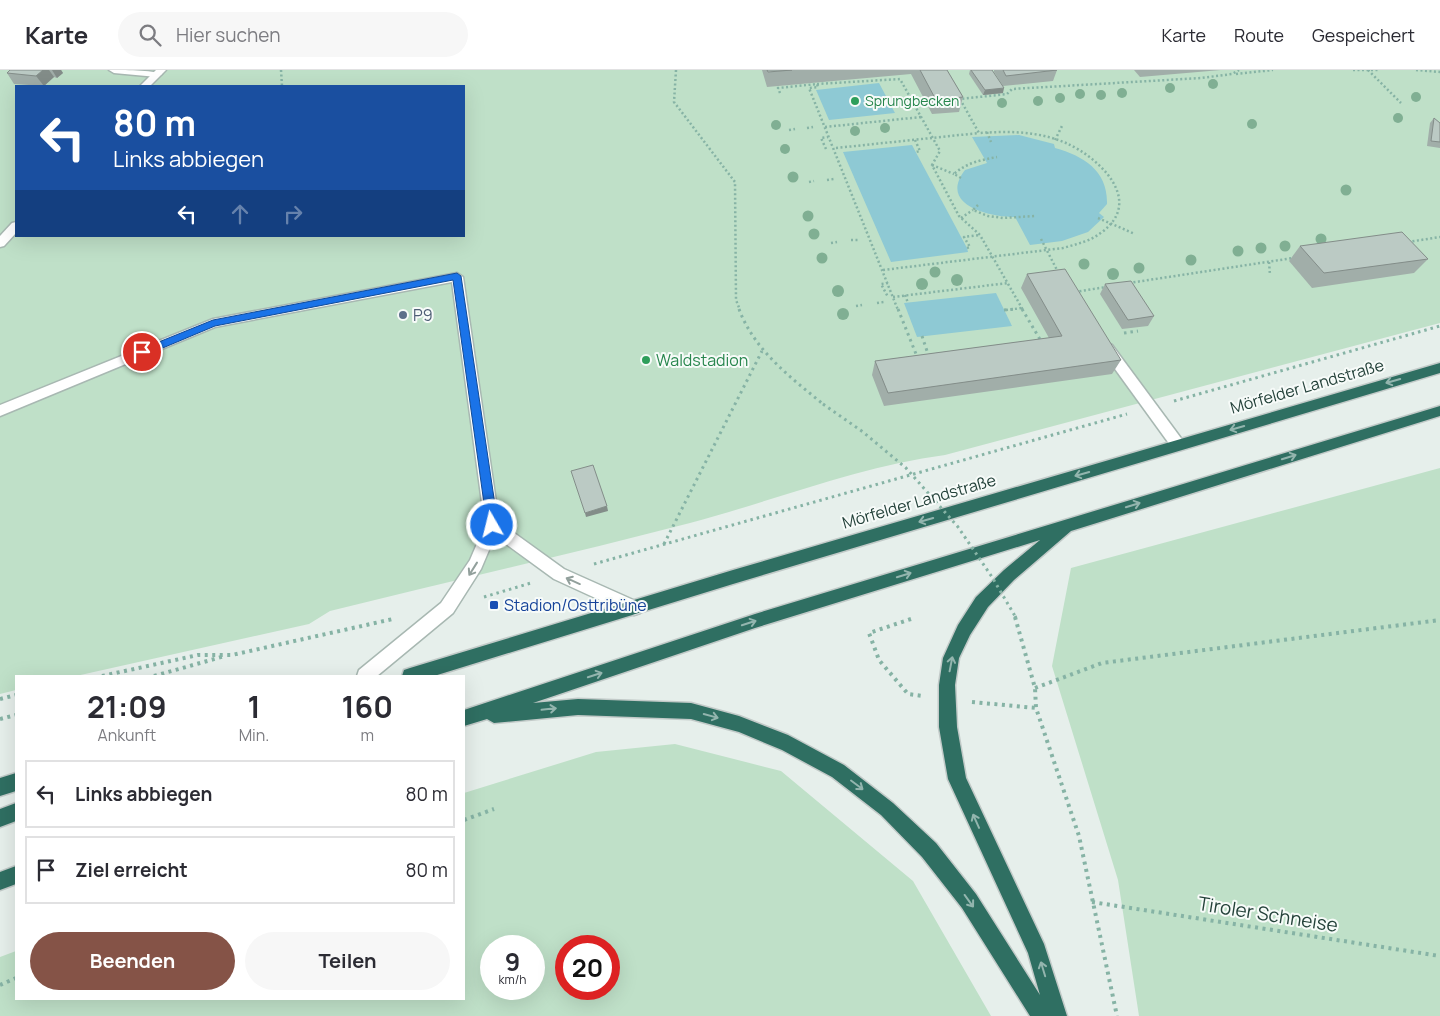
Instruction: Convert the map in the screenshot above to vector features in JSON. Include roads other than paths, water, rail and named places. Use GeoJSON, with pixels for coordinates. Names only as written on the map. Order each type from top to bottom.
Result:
{"type":"FeatureCollection","features":[{"type":"Feature","properties":{"kind":"highway","name":"Mörfelder Landstraße"},"geometry":{"type":"LineString","coordinates":[[413,675],[1440,368]]}},
{"type":"Feature","properties":{"kind":"highway"},"geometry":{"type":"LineString","coordinates":[[465,718],[755,621],[1440,411]]}},
{"type":"Feature","properties":{"kind":"highway"},"geometry":{"type":"LineString","coordinates":[[1057,1016],[1037,951],[957,779],[948,727],[947,685],[952,658],[964,630],[982,602],[1009,575],[1070,524]]}},
{"type":"Feature","properties":{"kind":"highway"},"geometry":{"type":"LineString","coordinates":[[465,718],[578,706],[691,711],[739,724],[788,744],[838,771],[887,808],[929,850],[969,901],[1042,1016]]}},
{"type":"Feature","properties":{"kind":"highway"},"geometry":{"type":"LineString","coordinates":[[0,786],[15,782]]}},
{"type":"Feature","properties":{"kind":"highway"},"geometry":{"type":"LineString","coordinates":[[0,818],[15,812]]}},
{"type":"Feature","properties":{"kind":"highway"},"geometry":{"type":"LineString","coordinates":[[0,881],[15,875]]}},
{"type":"Feature","properties":{"kind":"street"},"geometry":{"type":"LineString","coordinates":[[114,70],[159,72]]}},
{"type":"Feature","properties":{"kind":"street"},"geometry":{"type":"LineString","coordinates":[[146,85],[159,72]]}},
{"type":"Feature","properties":{"kind":"street"},"geometry":{"type":"LineString","coordinates":[[0,244],[15,227]]}},
{"type":"Feature","properties":{"kind":"street"},"geometry":{"type":"LineString","coordinates":[[0,411],[213,323],[457,276],[492,525],[476,564],[447,608],[366,675]]}},
{"type":"Feature","properties":{"kind":"street"},"geometry":{"type":"LineString","coordinates":[[1099,336],[1178,445]]}},
{"type":"Feature","properties":{"kind":"street"},"geometry":{"type":"LineString","coordinates":[[492,525],[560,574],[634,608]]}},
{"type":"Feature","properties":{"kind":"water","name":"Sprungbecken"},"geometry":{"type":"Polygon","coordinates":[[[879,83],[895,113],[829,120],[816,90],[879,83]]]}},
{"type":"Feature","properties":{"kind":"water"},"geometry":{"type":"Polygon","coordinates":[[[1019,135],[1054,144],[1055,148],[1076,155],[1099,174],[1106,192],[1107,204],[1099,213],[1104,217],[1088,232],[1062,241],[1030,245],[1015,217],[992,215],[970,207],[962,200],[958,192],[958,182],[965,170],[987,163],[972,137],[1019,135]]]}},
{"type":"Feature","properties":{"kind":"water"},"geometry":{"type":"Polygon","coordinates":[[[912,145],[968,252],[891,262],[843,152],[912,145]]]}},
{"type":"Feature","properties":{"kind":"water"},"geometry":{"type":"Polygon","coordinates":[[[996,293],[1012,326],[917,337],[904,303],[996,293]]]}},
{"type":"Feature","properties":{"kind":"place","name":"Sprungbecken"},"geometry":{"type":"Point","coordinates":[855,101]}},
{"type":"Feature","properties":{"kind":"place","name":"P9"},"geometry":{"type":"Point","coordinates":[403,315]}},
{"type":"Feature","properties":{"kind":"place","name":"Waldstadion"},"geometry":{"type":"Point","coordinates":[646,360]}},
{"type":"Feature","properties":{"kind":"place","name":"Stadion/Osttribüne"},"geometry":{"type":"Point","coordinates":[494,605]}}]}
